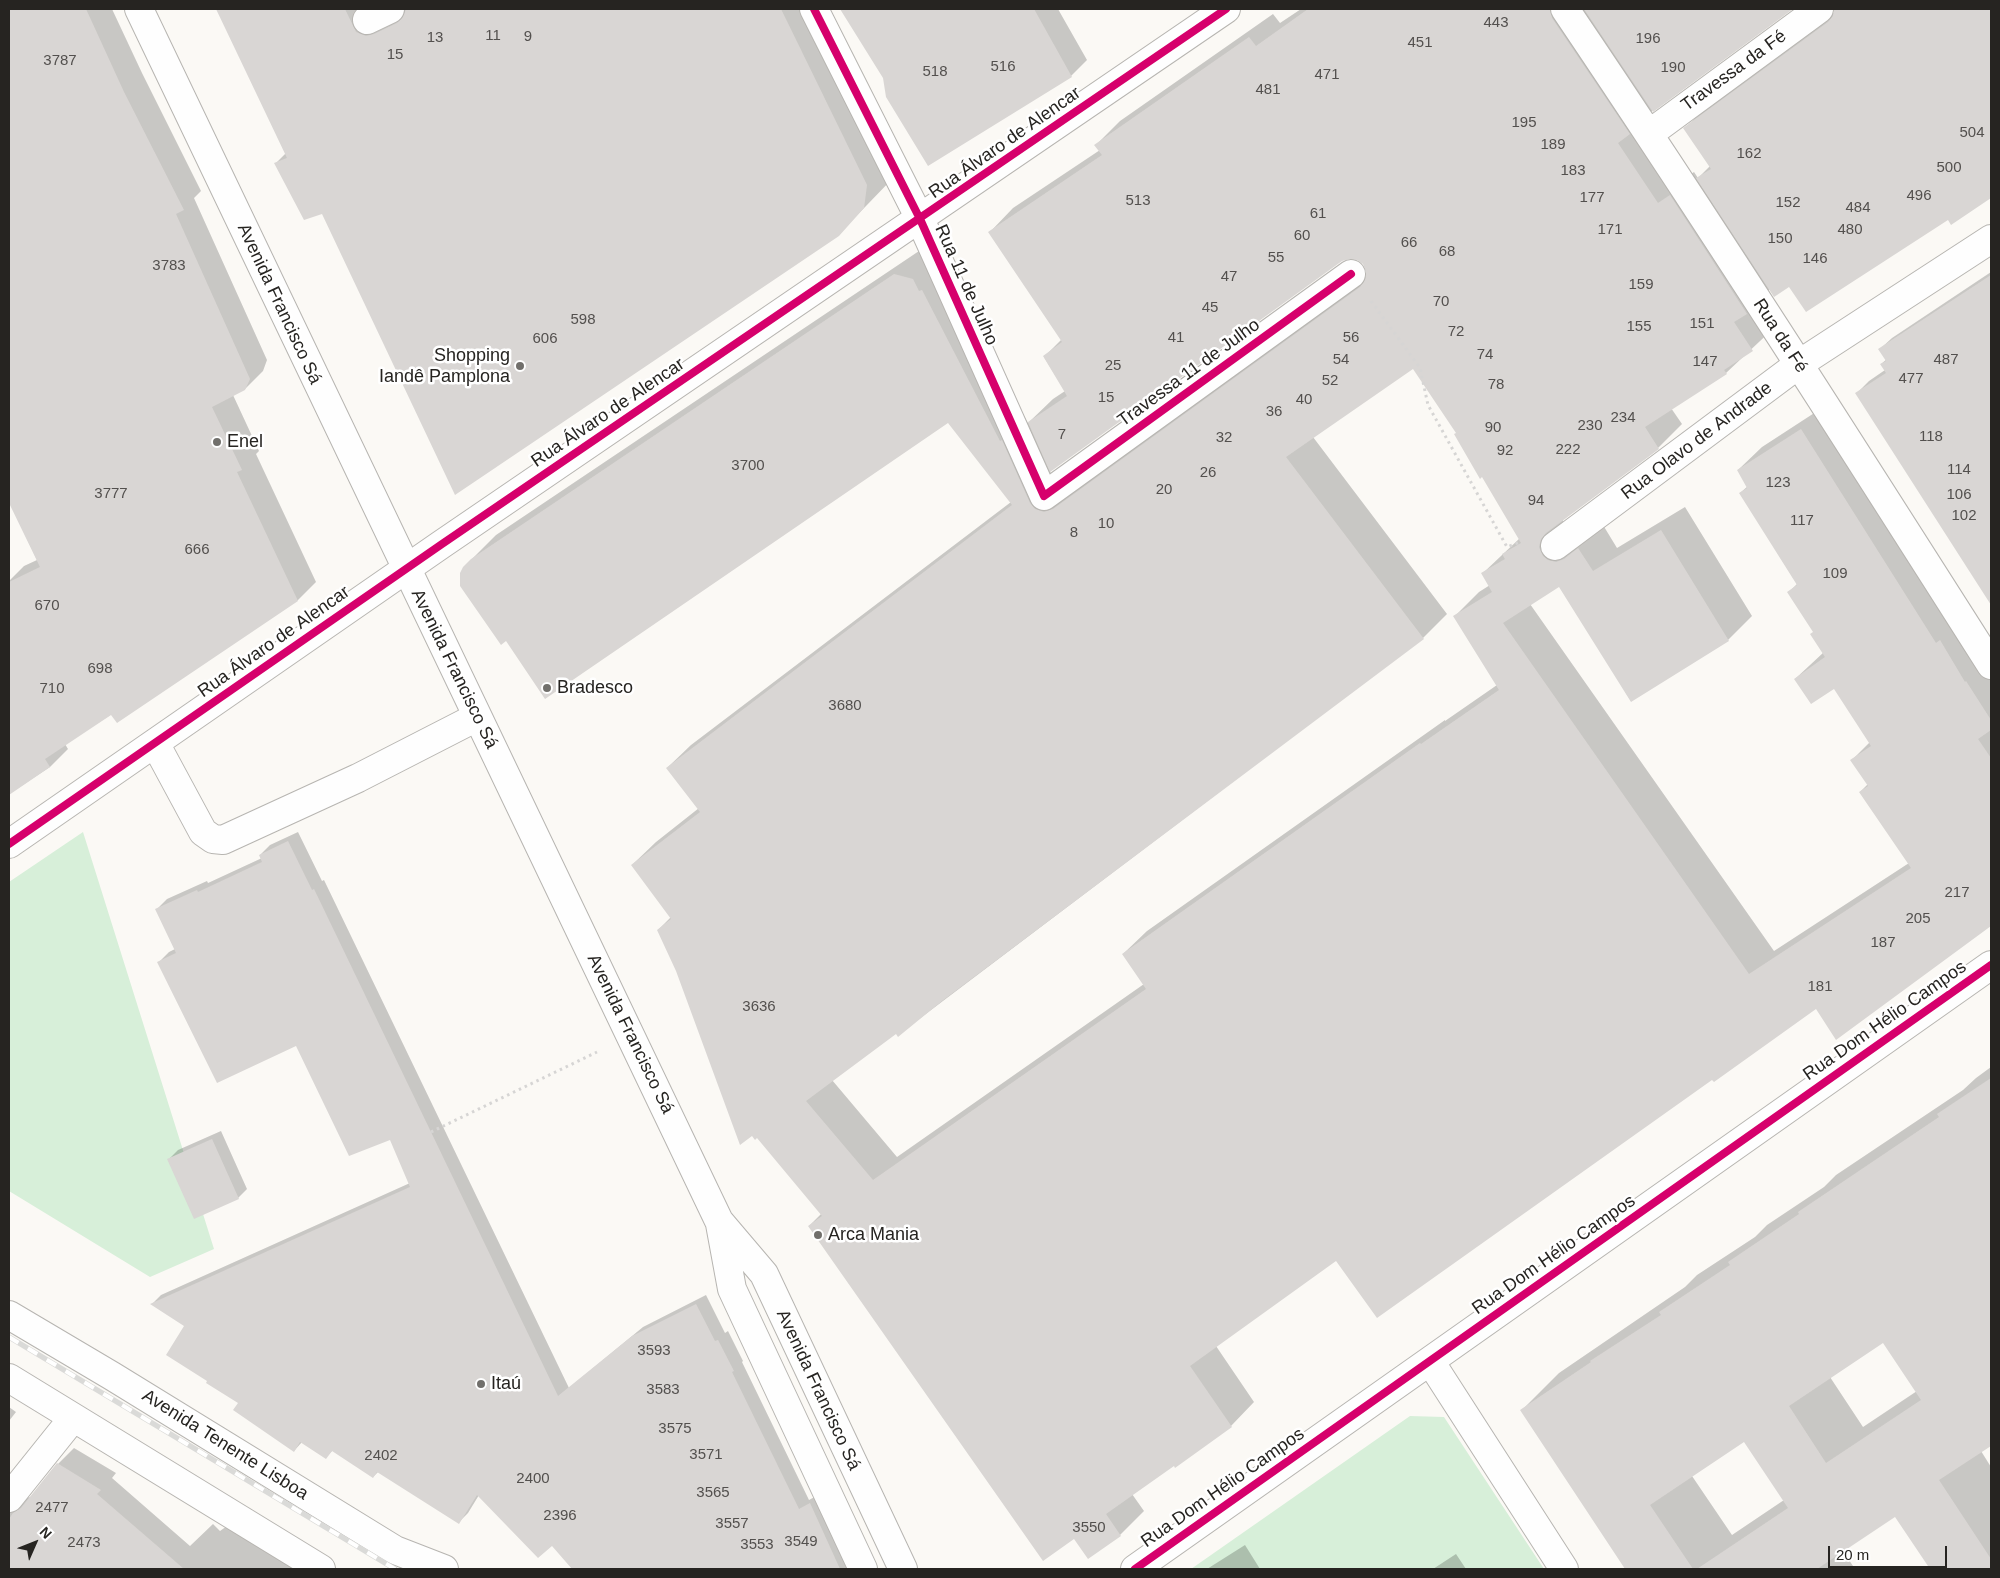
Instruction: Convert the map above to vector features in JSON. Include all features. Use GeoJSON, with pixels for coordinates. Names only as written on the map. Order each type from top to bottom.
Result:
{"type":"FeatureCollection","features":[{"type":"Feature","properties":{"kind":"street","name":"Avenida Francisco Sá"},"geometry":{"type":"LineString","coordinates":[[139,9],[719,1220],[764,1274],[902,1569]]}},
{"type":"Feature","properties":{"kind":"street","name":"Rua 11 de Julho"},"geometry":{"type":"LineString","coordinates":[[814,9],[920,219],[1044,496]]}},
{"type":"Feature","properties":{"kind":"street","name":"Rua Álvaro de Alencar"},"geometry":{"type":"LineString","coordinates":[[9,844],[406,569],[1226,9]]}},
{"type":"Feature","properties":{"kind":"street","name":"Rua da Fé"},"geometry":{"type":"LineString","coordinates":[[1565,9],[1799,364],[1991,665]]}},
{"type":"Feature","properties":{"kind":"street","name":"Travessa da Fé"},"geometry":{"type":"LineString","coordinates":[[1649,134],[1819,9]]}},
{"type":"Feature","properties":{"kind":"street","name":"Rua Olavo de Andrade"},"geometry":{"type":"LineString","coordinates":[[1555,546],[1799,364],[1991,239]]}},
{"type":"Feature","properties":{"kind":"street","name":"Travessa 11 de Julho"},"geometry":{"type":"LineString","coordinates":[[1044,496],[1351,274]]}},
{"type":"Feature","properties":{"kind":"street"},"geometry":{"type":"LineString","coordinates":[[156,743],[203,832],[213,839],[223,840],[358,778],[477,717]]}},
{"type":"Feature","properties":{"kind":"street","name":"Rua Dom Hélio Campos"},"geometry":{"type":"LineString","coordinates":[[1135,1569],[1991,965]]}},
{"type":"Feature","properties":{"kind":"street","name":"Avenida Francisco Sá"},"geometry":{"type":"LineString","coordinates":[[719,1220],[732,1289],[863,1569]]}},
{"type":"Feature","properties":{"kind":"street","name":"Avenida Tenente Lisboa"},"geometry":{"type":"LineString","coordinates":[[9,1315],[395,1550],[444,1569]]}},
{"type":"Feature","properties":{"kind":"street"},"geometry":{"type":"LineString","coordinates":[[1430,1360],[1564,1569]]}},
{"type":"Feature","properties":{"kind":"street"},"geometry":{"type":"LineString","coordinates":[[9,1378],[321,1569]]}},
{"type":"Feature","properties":{"kind":"street"},"geometry":{"type":"LineString","coordinates":[[9,1498],[73,1418]]}},
{"type":"Feature","properties":{"kind":"path"},"geometry":{"type":"LineString","coordinates":[[1351,274],[1420,368],[1428,404],[1507,547],[1534,536],[1555,546]]}},
{"type":"Feature","properties":{"kind":"path"},"geometry":{"type":"LineString","coordinates":[[431,1132],[597,1052]]}},
{"type":"Feature","properties":{"kind":"green space"},"geometry":{"type":"Polygon","coordinates":[[[83,832],[214,1249],[150,1277],[9,1191],[9,882],[83,832]]]}},
{"type":"Feature","properties":{"kind":"green space"},"geometry":{"type":"Polygon","coordinates":[[[1410,1416],[1444,1417],[1544,1569],[1191,1569],[1410,1416]]]}},
{"type":"Feature","properties":{"kind":"building"},"geometry":{"type":"Polygon","coordinates":[[[9,9],[86,9],[124,92],[184,210],[176,214],[250,379],[245,390],[212,407],[242,470],[237,472],[298,601],[117,723],[111,715],[45,759],[50,767],[9,795],[9,582],[40,567],[9,503],[9,9]]]}},
{"type":"Feature","properties":{"kind":"building","name":"Shopping Iandê Pamplona"},"geometry":{"type":"Polygon","coordinates":[[[216,9],[345,9],[356,32],[366,36],[397,23],[403,17],[406,9],[781,9],[867,185],[864,208],[839,236],[455,495],[322,214],[304,220],[274,163],[287,158],[216,9]]]}},
{"type":"Feature","properties":{"kind":"building"},"geometry":{"type":"Polygon","coordinates":[[[840,9],[1034,9],[1072,77],[928,166],[886,97],[883,78],[840,9]]]}},
{"type":"Feature","properties":{"kind":"building"},"geometry":{"type":"Polygon","coordinates":[[[1308,9],[1550,9],[1552,18],[1630,134],[1618,143],[1658,203],[1670,195],[1747,314],[1734,322],[1753,351],[1724,370],[1727,374],[1645,427],[1659,449],[1546,533],[1541,539],[1539,547],[1543,556],[1548,560],[1556,562],[1564,559],[1578,548],[1593,571],[1661,530],[1729,641],[1631,702],[1559,587],[1503,623],[1749,974],[1911,868],[1859,792],[1868,786],[1850,760],[1871,746],[1834,689],[1811,704],[1794,679],[1825,657],[1810,634],[1813,632],[1787,592],[1797,585],[1739,493],[1747,488],[1737,470],[1801,429],[1936,643],[1940,640],[1991,720],[1991,730],[1978,739],[1991,758],[1991,926],[1836,1040],[1816,1009],[1714,1082],[1712,1080],[1377,1318],[1336,1261],[1190,1366],[1232,1427],[1106,1514],[1121,1536],[1088,1559],[1074,1539],[1043,1561],[808,1226],[822,1216],[757,1138],[755,1140],[752,1136],[740,1145],[676,971],[657,930],[671,919],[631,865],[700,812],[666,768],[1012,505],[948,423],[545,699],[506,641],[501,645],[460,586],[460,573],[471,559],[894,274],[913,279],[919,291],[922,290],[1000,441],[1002,440],[1030,503],[1035,509],[1044,512],[1053,509],[1360,287],[1365,280],[1366,272],[1363,264],[1357,260],[1349,259],[1342,261],[1050,472],[1028,422],[1067,396],[1043,356],[1062,342],[988,232],[1102,155],[1094,145],[1249,37],[1256,46],[1308,9]],[[1413,369],[1286,457],[1424,639],[942,1001],[898,1037],[896,1034],[806,1101],[873,1180],[1146,989],[1122,954],[1420,743],[1499,690],[1453,616],[1492,592],[1481,573],[1505,559],[1502,554],[1521,543],[1482,477],[1480,479],[1454,434],[1456,433],[1413,369]]]}},
{"type":"Feature","properties":{"kind":"building"},"geometry":{"type":"Polygon","coordinates":[[[1584,9],[1793,9],[1653,112],[1584,9]]]}},
{"type":"Feature","properties":{"kind":"building"},"geometry":{"type":"Polygon","coordinates":[[[1834,9],[1991,9],[1991,198],[1951,225],[1948,220],[1806,312],[1789,287],[1774,297],[1696,178],[1711,169],[1683,128],[1828,22],[1833,16],[1834,9]]]}},
{"type":"Feature","properties":{"kind":"building"},"geometry":{"type":"Polygon","coordinates":[[[1991,275],[1991,605],[1855,393],[1886,373],[1880,364],[1886,361],[1878,349],[1991,275]]]}},
{"type":"Feature","properties":{"kind":"building"},"geometry":{"type":"Polygon","coordinates":[[[288,841],[312,890],[314,889],[558,1396],[632,1336],[696,1304],[715,1341],[718,1340],[734,1371],[732,1372],[799,1509],[810,1503],[840,1569],[572,1569],[552,1546],[538,1558],[477,1495],[459,1524],[377,1472],[373,1478],[332,1451],[326,1459],[300,1442],[294,1452],[233,1410],[238,1403],[166,1355],[184,1326],[150,1304],[410,1187],[390,1140],[349,1156],[296,1046],[217,1083],[157,962],[176,953],[155,909],[197,890],[198,892],[262,862],[259,855],[288,841]]]}},
{"type":"Feature","properties":{"kind":"building"},"geometry":{"type":"Polygon","coordinates":[[[1991,1078],[1991,1446],[1939,1480],[1991,1559],[1991,1569],[1930,1569],[1895,1517],[1817,1569],[1697,1569],[1788,1508],[1744,1442],[1650,1505],[1693,1569],[1625,1569],[1520,1410],[1590,1361],[1661,1315],[1659,1312],[1730,1265],[1728,1262],[1799,1214],[1798,1212],[1939,1117],[1937,1114],[1991,1078]],[[1883,1343],[1789,1406],[1826,1463],[1921,1400],[1883,1343]]]}},
{"type":"Feature","properties":{"kind":"building"},"geometry":{"type":"Polygon","coordinates":[[[212,1139],[239,1199],[194,1219],[167,1159],[212,1139]]]}},
{"type":"Feature","properties":{"kind":"building"},"geometry":{"type":"Polygon","coordinates":[[[57,1463],[101,1490],[97,1494],[184,1569],[9,1569],[9,1519],[13,1513],[21,1508],[57,1463]]]}},
{"type":"Feature","properties":{"kind":"railway"},"geometry":{"type":"LineString","coordinates":[[9,1337],[395,1569]]}},
{"type":"Feature","properties":{"kind":"cycle path"},"geometry":{"type":"LineString","coordinates":[[814,9],[920,219],[1044,496],[1351,274]]}},
{"type":"Feature","properties":{"kind":"cycle path"},"geometry":{"type":"LineString","coordinates":[[9,844],[442,544],[1226,9]]}},
{"type":"Feature","properties":{"kind":"cycle path"},"geometry":{"type":"LineString","coordinates":[[1135,1569],[1991,965]]}},
{"type":"Feature","properties":{"kind":"place","name":"Shopping Iandê Pamplona"},"geometry":{"type":"Point","coordinates":[520,366]}},
{"type":"Feature","properties":{"kind":"place","name":"Enel"},"geometry":{"type":"Point","coordinates":[217,442]}},
{"type":"Feature","properties":{"kind":"place","name":"Bradesco"},"geometry":{"type":"Point","coordinates":[547,688]}},
{"type":"Feature","properties":{"kind":"place","name":"Arca Mania"},"geometry":{"type":"Point","coordinates":[818,1235]}},
{"type":"Feature","properties":{"kind":"place","name":"Itaú"},"geometry":{"type":"Point","coordinates":[481,1384]}}]}
